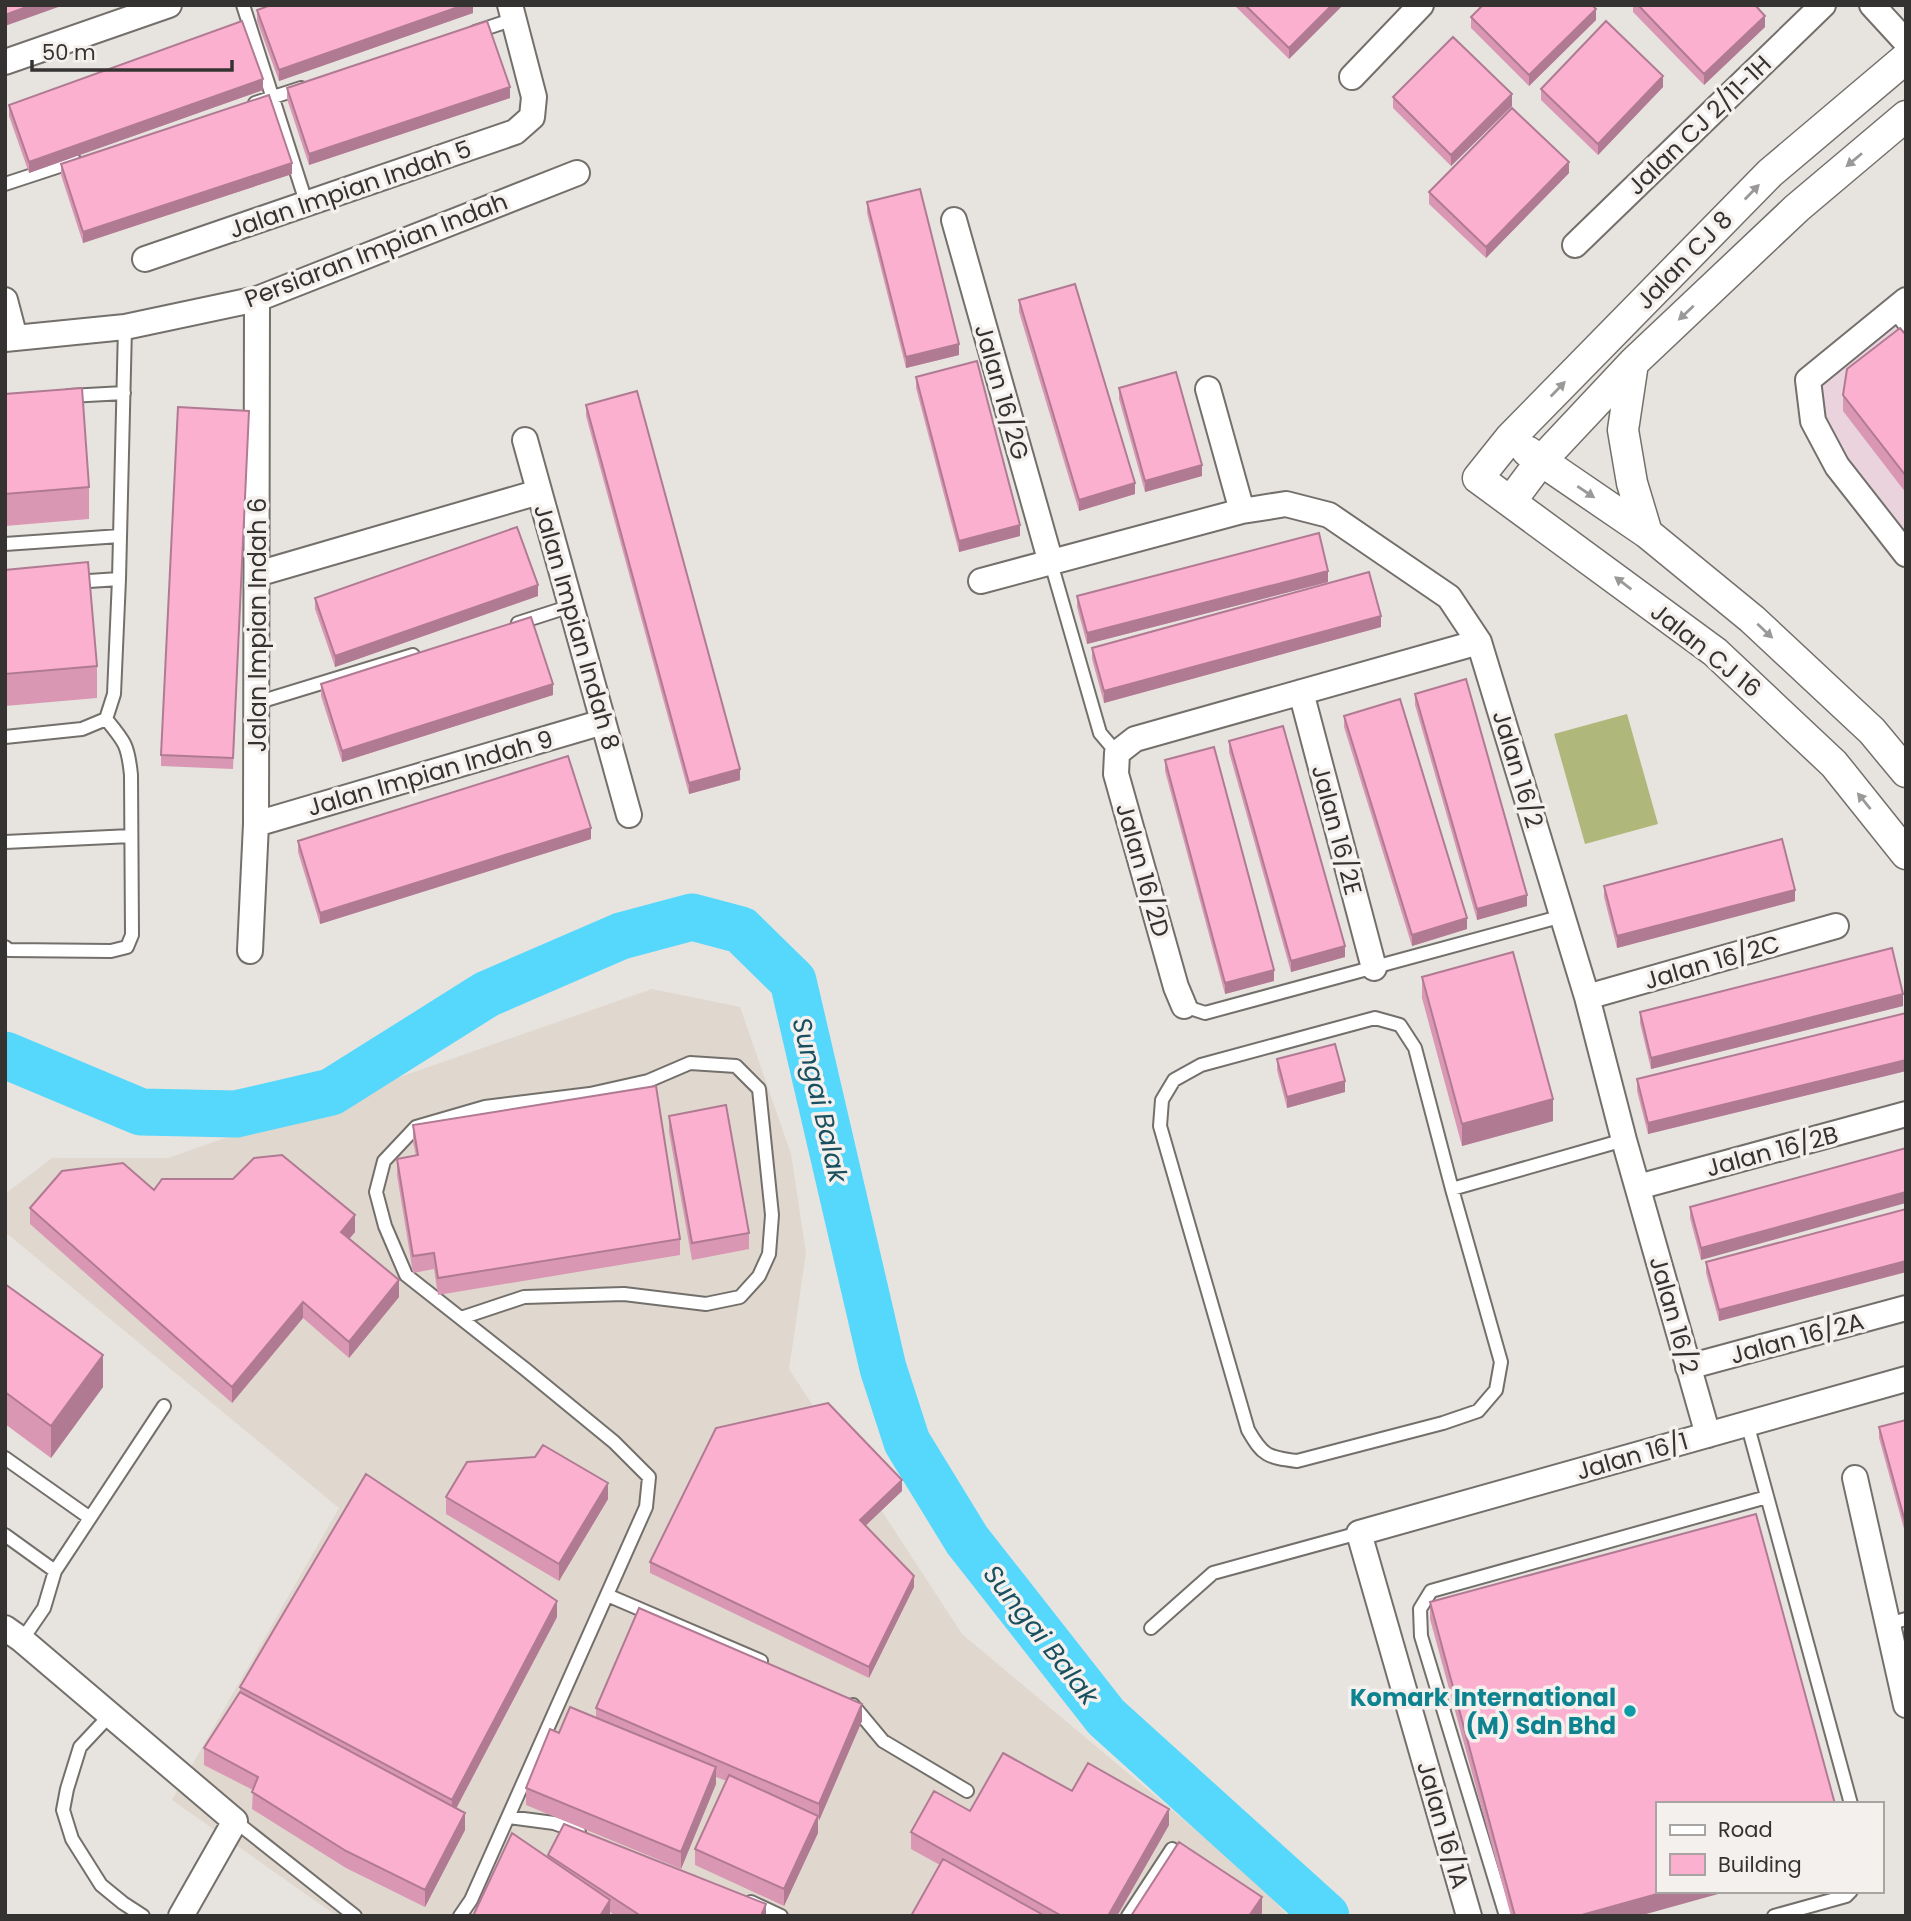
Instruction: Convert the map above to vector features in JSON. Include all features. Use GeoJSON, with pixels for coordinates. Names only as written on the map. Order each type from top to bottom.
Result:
{"type":"FeatureCollection","features":[{"type":"Feature","properties":{"kind":"street"},"geometry":{"type":"LineString","coordinates":[[5,62],[169,5]]}},
{"type":"Feature","properties":{"kind":"street"},"geometry":{"type":"LineString","coordinates":[[1352,77],[1421,5]]}},
{"type":"Feature","properties":{"kind":"street","name":"Jalan CJ 2/11-1H"},"geometry":{"type":"LineString","coordinates":[[1575,245],[1823,5]]}},
{"type":"Feature","properties":{"kind":"street"},"geometry":{"type":"LineString","coordinates":[[1872,5],[1906,42]]}},
{"type":"Feature","properties":{"kind":"street","name":"Jalan Impian Indah 5"},"geometry":{"type":"LineString","coordinates":[[145,258],[307,205],[514,132],[532,117],[534,97],[512,12]]}},
{"type":"Feature","properties":{"kind":"street","name":"Jalan CJ 8"},"geometry":{"type":"LineString","coordinates":[[1478,478],[1510,438],[1770,173],[1906,58]]}},
{"type":"Feature","properties":{"kind":"street","name":"Jalan CJ 8"},"geometry":{"type":"LineString","coordinates":[[1511,501],[1541,461],[1633,363],[1797,208],[1906,116]]}},
{"type":"Feature","properties":{"kind":"street","name":"Persiaran Impian Indah"},"geometry":{"type":"LineString","coordinates":[[10,338],[125,327],[257,299],[577,173]]}},
{"type":"Feature","properties":{"kind":"street","name":"Jalan 16/2G"},"geometry":{"type":"LineString","coordinates":[[954,220],[1051,563]]}},
{"type":"Feature","properties":{"kind":"street","name":"Jalan Impian Indah 6"},"geometry":{"type":"LineString","coordinates":[[250,951],[256,824],[257,299]]}},
{"type":"Feature","properties":{"kind":"street"},"geometry":{"type":"LineString","coordinates":[[5,300],[10,338]]}},
{"type":"Feature","properties":{"kind":"street"},"geometry":{"type":"LineString","coordinates":[[1902,313],[1808,380],[1813,421],[1837,466],[1906,554]]}},
{"type":"Feature","properties":{"kind":"street"},"geometry":{"type":"LineString","coordinates":[[1633,363],[1623,430],[1632,483],[1647,533]]}},
{"type":"Feature","properties":{"kind":"street"},"geometry":{"type":"LineString","coordinates":[[1208,389],[1242,511]]}},
{"type":"Feature","properties":{"kind":"street","name":"Jalan CJ 16"},"geometry":{"type":"LineString","coordinates":[[1510,438],[1647,533],[1752,619],[1872,731],[1906,772]]}},
{"type":"Feature","properties":{"kind":"street","name":"Jalan Impian Indah 8"},"geometry":{"type":"LineString","coordinates":[[525,440],[629,815]]}},
{"type":"Feature","properties":{"kind":"street","name":"Jalan CJ 16"},"geometry":{"type":"LineString","coordinates":[[1478,478],[1714,652],[1835,764],[1906,854]]}},
{"type":"Feature","properties":{"kind":"street"},"geometry":{"type":"LineString","coordinates":[[257,573],[539,492]]}},
{"type":"Feature","properties":{"kind":"street","name":"Jalan 16/2"},"geometry":{"type":"LineString","coordinates":[[981,581],[1242,511],[1286,504],[1329,515],[1449,597],[1479,642],[1587,997],[1624,1140],[1708,1435]]}},
{"type":"Feature","properties":{"kind":"street"},"geometry":{"type":"LineString","coordinates":[[1126,746],[1301,692],[1479,642]]}},
{"type":"Feature","properties":{"kind":"street","name":"Jalan 16/2E"},"geometry":{"type":"LineString","coordinates":[[1301,692],[1374,968]]}},
{"type":"Feature","properties":{"kind":"street","name":"Jalan Impian Indah 9"},"geometry":{"type":"LineString","coordinates":[[256,824],[603,722]]}},
{"type":"Feature","properties":{"kind":"street","name":"Jalan 16/2D"},"geometry":{"type":"LineString","coordinates":[[1126,746],[1116,774],[1176,987],[1184,1006]]}},
{"type":"Feature","properties":{"kind":"street","name":"Jalan 16/2C"},"geometry":{"type":"LineString","coordinates":[[1587,997],[1836,926]]}},
{"type":"Feature","properties":{"kind":"street","name":"Jalan 16/2B"},"geometry":{"type":"LineString","coordinates":[[1638,1187],[1906,1114]]}},
{"type":"Feature","properties":{"kind":"street","name":"Jalan 16/2A"},"geometry":{"type":"LineString","coordinates":[[1688,1367],[1906,1308]]}},
{"type":"Feature","properties":{"kind":"street","name":"Jalan 16/1"},"geometry":{"type":"LineString","coordinates":[[1359,1533],[1906,1379]]}},
{"type":"Feature","properties":{"kind":"street"},"geometry":{"type":"LineString","coordinates":[[1855,1478],[1897,1622],[1906,1705]]}},
{"type":"Feature","properties":{"kind":"street","name":"Jalan 16/1A"},"geometry":{"type":"LineString","coordinates":[[1359,1533],[1469,1916]]}},
{"type":"Feature","properties":{"kind":"street"},"geometry":{"type":"LineString","coordinates":[[14,1634],[235,1821],[181,1916]]}},
{"type":"Feature","properties":{"kind":"lane"},"geometry":{"type":"LineString","coordinates":[[243,5],[307,205]]}},
{"type":"Feature","properties":{"kind":"lane"},"geometry":{"type":"LineString","coordinates":[[463,36],[512,12]]}},
{"type":"Feature","properties":{"kind":"lane"},"geometry":{"type":"LineString","coordinates":[[247,105],[310,85]]}},
{"type":"Feature","properties":{"kind":"lane"},"geometry":{"type":"LineString","coordinates":[[5,184],[82,159]]}},
{"type":"Feature","properties":{"kind":"lane"},"geometry":{"type":"LineString","coordinates":[[5,737],[82,729],[106,719],[114,694],[125,327]]}},
{"type":"Feature","properties":{"kind":"lane"},"geometry":{"type":"LineString","coordinates":[[58,397],[124,393]]}},
{"type":"Feature","properties":{"kind":"lane"},"geometry":{"type":"LineString","coordinates":[[5,544],[120,536]]}},
{"type":"Feature","properties":{"kind":"lane"},"geometry":{"type":"LineString","coordinates":[[1051,563],[1100,733],[1126,746]]}},
{"type":"Feature","properties":{"kind":"lane"},"geometry":{"type":"LineString","coordinates":[[56,584],[119,579]]}},
{"type":"Feature","properties":{"kind":"lane"},"geometry":{"type":"LineString","coordinates":[[506,627],[571,606]]}},
{"type":"Feature","properties":{"kind":"lane"},"geometry":{"type":"LineString","coordinates":[[256,703],[427,651]]}},
{"type":"Feature","properties":{"kind":"lane"},"geometry":{"type":"LineString","coordinates":[[5,947],[9,950],[111,951],[127,947],[132,935],[131,775],[124,740],[106,719]]}},
{"type":"Feature","properties":{"kind":"lane"},"geometry":{"type":"LineString","coordinates":[[5,842],[131,836]]}},
{"type":"Feature","properties":{"kind":"lane"},"geometry":{"type":"LineString","coordinates":[[1184,1006],[1205,1013],[1563,916]]}},
{"type":"Feature","properties":{"kind":"lane"},"geometry":{"type":"LineString","coordinates":[[1375,1018],[1400,1025],[1415,1048],[1452,1189],[1502,1362],[1496,1390],[1478,1411],[1443,1423],[1297,1461],[1277,1459],[1259,1450],[1248,1430],[1160,1126],[1162,1100],[1174,1080],[1201,1065],[1375,1018]]}},
{"type":"Feature","properties":{"kind":"lane"},"geometry":{"type":"LineString","coordinates":[[460,1916],[471,1900],[646,1507],[649,1477],[614,1442],[406,1275],[385,1226],[376,1192],[384,1161],[416,1127],[485,1107],[590,1094],[648,1081],[690,1063],[736,1066],[759,1089],[772,1215],[769,1254],[759,1276],[740,1297],[706,1304],[624,1294],[524,1297],[461,1318]]}},
{"type":"Feature","properties":{"kind":"lane"},"geometry":{"type":"LineString","coordinates":[[1452,1189],[1624,1140]]}},
{"type":"Feature","properties":{"kind":"lane"},"geometry":{"type":"LineString","coordinates":[[14,1634],[44,1608],[55,1571],[164,1406]]}},
{"type":"Feature","properties":{"kind":"lane"},"geometry":{"type":"LineString","coordinates":[[1747,1423],[1851,1802]]}},
{"type":"Feature","properties":{"kind":"lane"},"geometry":{"type":"LineString","coordinates":[[5,1458],[90,1518]]}},
{"type":"Feature","properties":{"kind":"lane"},"geometry":{"type":"LineString","coordinates":[[1506,1916],[1421,1636],[1420,1609],[1431,1591],[1767,1497]]}},
{"type":"Feature","properties":{"kind":"lane"},"geometry":{"type":"LineString","coordinates":[[1151,1628],[1213,1573],[1359,1533]]}},
{"type":"Feature","properties":{"kind":"lane"},"geometry":{"type":"LineString","coordinates":[[5,1535],[55,1571]]}},
{"type":"Feature","properties":{"kind":"lane"},"geometry":{"type":"LineString","coordinates":[[607,1595],[775,1667]]}},
{"type":"Feature","properties":{"kind":"lane"},"geometry":{"type":"LineString","coordinates":[[837,1695],[849,1701],[883,1741],[967,1791]]}},
{"type":"Feature","properties":{"kind":"lane"},"geometry":{"type":"LineString","coordinates":[[110,1715],[80,1747],[63,1810],[72,1839],[101,1885],[143,1916]]}},
{"type":"Feature","properties":{"kind":"lane"},"geometry":{"type":"LineString","coordinates":[[508,1817],[554,1823],[591,1837]]}},
{"type":"Feature","properties":{"kind":"lane"},"geometry":{"type":"LineString","coordinates":[[235,1821],[355,1916]]}},
{"type":"Feature","properties":{"kind":"lane"},"geometry":{"type":"LineString","coordinates":[[1128,1916],[1172,1849]]}},
{"type":"Feature","properties":{"kind":"lane"},"geometry":{"type":"LineString","coordinates":[[1774,1916],[1849,1893]]}},
{"type":"Feature","properties":{"kind":"lane"},"geometry":{"type":"LineString","coordinates":[[745,1899],[781,1916]]}},
{"type":"Feature","properties":{"kind":"shaded area"},"geometry":{"type":"Polygon","coordinates":[[[1906,313],[1906,536],[1847,458],[1823,418],[1819,384],[1906,313]]]}},
{"type":"Feature","properties":{"kind":"shaded area"},"geometry":{"type":"Polygon","coordinates":[[[652,989],[740,1007],[791,1154],[806,1253],[789,1369],[962,1634],[1253,1878],[1288,1916],[337,1916],[172,1800],[339,1508],[5,1232],[5,1194],[52,1158],[168,1158],[652,989]]]}},
{"type":"Feature","properties":{"kind":"green space"},"geometry":{"type":"Polygon","coordinates":[[[1627,714],[1658,824],[1585,844],[1554,734],[1627,714]]]}},
{"type":"Feature","properties":{"kind":"building"},"geometry":{"type":"Polygon","coordinates":[[[5,5],[32,5],[5,15],[5,5]]]}},
{"type":"Feature","properties":{"kind":"building"},"geometry":{"type":"Polygon","coordinates":[[[271,5],[464,5],[279,70],[257,10],[271,5]]]}},
{"type":"Feature","properties":{"kind":"building"},"geometry":{"type":"Polygon","coordinates":[[[1245,5],[1332,5],[1289,48],[1245,5]]]}},
{"type":"Feature","properties":{"kind":"building"},"geometry":{"type":"Polygon","coordinates":[[[1483,5],[1592,5],[1596,9],[1529,75],[1471,17],[1483,5]]]}},
{"type":"Feature","properties":{"kind":"building"},"geometry":{"type":"Polygon","coordinates":[[[1638,5],[1755,5],[1765,16],[1704,74],[1638,5]]]}},
{"type":"Feature","properties":{"kind":"building"},"geometry":{"type":"Polygon","coordinates":[[[242,21],[263,79],[29,162],[9,105],[242,21]]]}},
{"type":"Feature","properties":{"kind":"building"},"geometry":{"type":"Polygon","coordinates":[[[487,21],[510,87],[309,154],[287,88],[487,21]]]}},
{"type":"Feature","properties":{"kind":"building"},"geometry":{"type":"Polygon","coordinates":[[[1606,21],[1663,76],[1598,144],[1541,89],[1606,21]]]}},
{"type":"Feature","properties":{"kind":"building"},"geometry":{"type":"Polygon","coordinates":[[[1453,37],[1512,94],[1451,155],[1393,97],[1453,37]]]}},
{"type":"Feature","properties":{"kind":"building"},"geometry":{"type":"Polygon","coordinates":[[[269,95],[292,163],[83,232],[61,164],[269,95]]]}},
{"type":"Feature","properties":{"kind":"building"},"geometry":{"type":"Polygon","coordinates":[[[1512,108],[1569,162],[1486,247],[1429,192],[1512,108]]]}},
{"type":"Feature","properties":{"kind":"building"},"geometry":{"type":"Polygon","coordinates":[[[920,189],[959,344],[906,357],[867,202],[920,189]]]}},
{"type":"Feature","properties":{"kind":"building"},"geometry":{"type":"Polygon","coordinates":[[[1075,284],[1135,483],[1079,500],[1019,300],[1075,284]]]}},
{"type":"Feature","properties":{"kind":"building"},"geometry":{"type":"Polygon","coordinates":[[[1900,328],[1906,335],[1906,476],[1843,395],[1847,369],[1900,328]]]}},
{"type":"Feature","properties":{"kind":"building"},"geometry":{"type":"Polygon","coordinates":[[[977,361],[1020,525],[959,541],[916,377],[977,361]]]}},
{"type":"Feature","properties":{"kind":"building"},"geometry":{"type":"Polygon","coordinates":[[[1176,372],[1202,465],[1145,481],[1119,388],[1176,372]]]}},
{"type":"Feature","properties":{"kind":"building"},"geometry":{"type":"Polygon","coordinates":[[[82,388],[89,487],[5,494],[5,394],[82,388]]]}},
{"type":"Feature","properties":{"kind":"building"},"geometry":{"type":"Polygon","coordinates":[[[637,391],[740,769],[689,783],[586,405],[637,391]]]}},
{"type":"Feature","properties":{"kind":"building"},"geometry":{"type":"Polygon","coordinates":[[[178,407],[249,411],[233,758],[161,755],[178,407]]]}},
{"type":"Feature","properties":{"kind":"building"},"geometry":{"type":"Polygon","coordinates":[[[517,527],[538,585],[335,656],[315,598],[517,527]]]}},
{"type":"Feature","properties":{"kind":"building"},"geometry":{"type":"Polygon","coordinates":[[[1319,533],[1328,571],[1087,633],[1077,596],[1319,533]]]}},
{"type":"Feature","properties":{"kind":"building"},"geometry":{"type":"Polygon","coordinates":[[[88,562],[97,666],[5,674],[5,570],[88,562]]]}},
{"type":"Feature","properties":{"kind":"building"},"geometry":{"type":"Polygon","coordinates":[[[1369,572],[1381,616],[1104,691],[1092,648],[1369,572]]]}},
{"type":"Feature","properties":{"kind":"building"},"geometry":{"type":"Polygon","coordinates":[[[531,617],[553,684],[342,751],[321,684],[531,617]]]}},
{"type":"Feature","properties":{"kind":"building"},"geometry":{"type":"Polygon","coordinates":[[[1466,679],[1527,895],[1477,909],[1415,694],[1466,679]]]}},
{"type":"Feature","properties":{"kind":"building"},"geometry":{"type":"Polygon","coordinates":[[[1400,699],[1467,918],[1412,935],[1344,716],[1400,699]]]}},
{"type":"Feature","properties":{"kind":"building"},"geometry":{"type":"Polygon","coordinates":[[[1283,726],[1345,946],[1291,961],[1229,741],[1283,726]]]}},
{"type":"Feature","properties":{"kind":"building"},"geometry":{"type":"Polygon","coordinates":[[[1214,747],[1274,970],[1225,983],[1165,760],[1214,747]]]}},
{"type":"Feature","properties":{"kind":"building"},"geometry":{"type":"Polygon","coordinates":[[[568,756],[591,828],[320,913],[298,841],[568,756]]]}},
{"type":"Feature","properties":{"kind":"building"},"geometry":{"type":"Polygon","coordinates":[[[1782,839],[1795,890],[1617,936],[1604,886],[1782,839]]]}},
{"type":"Feature","properties":{"kind":"building"},"geometry":{"type":"Polygon","coordinates":[[[1892,948],[1903,994],[1651,1058],[1640,1012],[1892,948]]]}},
{"type":"Feature","properties":{"kind":"building"},"geometry":{"type":"Polygon","coordinates":[[[1513,952],[1553,1099],[1462,1124],[1422,977],[1513,952]]]}},
{"type":"Feature","properties":{"kind":"building"},"geometry":{"type":"Polygon","coordinates":[[[1906,1013],[1906,1060],[1648,1123],[1637,1079],[1906,1013]]]}},
{"type":"Feature","properties":{"kind":"building"},"geometry":{"type":"Polygon","coordinates":[[[1335,1044],[1345,1081],[1287,1097],[1277,1059],[1335,1044]]]}},
{"type":"Feature","properties":{"kind":"building"},"geometry":{"type":"Polygon","coordinates":[[[656,1086],[680,1239],[438,1278],[434,1253],[413,1256],[397,1159],[418,1155],[413,1125],[656,1086]]]}},
{"type":"Feature","properties":{"kind":"building"},"geometry":{"type":"Polygon","coordinates":[[[726,1105],[749,1233],[692,1243],[669,1116],[726,1105]]]}},
{"type":"Feature","properties":{"kind":"building"},"geometry":{"type":"Polygon","coordinates":[[[1906,1148],[1906,1192],[1701,1248],[1690,1207],[1906,1148]]]}},
{"type":"Feature","properties":{"kind":"building"},"geometry":{"type":"Polygon","coordinates":[[[282,1155],[355,1215],[341,1232],[399,1280],[349,1342],[303,1302],[232,1387],[30,1208],[62,1171],[123,1163],[154,1190],[162,1179],[233,1179],[254,1158],[282,1155]]]}},
{"type":"Feature","properties":{"kind":"building"},"geometry":{"type":"Polygon","coordinates":[[[1906,1209],[1906,1261],[1719,1310],[1706,1262],[1906,1209]]]}},
{"type":"Feature","properties":{"kind":"building"},"geometry":{"type":"Polygon","coordinates":[[[5,1284],[103,1355],[51,1426],[5,1392],[5,1284]]]}},
{"type":"Feature","properties":{"kind":"building"},"geometry":{"type":"Polygon","coordinates":[[[828,1403],[902,1480],[860,1520],[914,1576],[869,1667],[650,1562],[716,1428],[828,1403]]]}},
{"type":"Feature","properties":{"kind":"building"},"geometry":{"type":"Polygon","coordinates":[[[1906,1420],[1906,1525],[1879,1427],[1906,1420]]]}},
{"type":"Feature","properties":{"kind":"building"},"geometry":{"type":"Polygon","coordinates":[[[543,1445],[608,1483],[559,1564],[446,1497],[467,1462],[535,1457],[543,1445]]]}},
{"type":"Feature","properties":{"kind":"building"},"geometry":{"type":"Polygon","coordinates":[[[366,1474],[557,1601],[452,1800],[240,1687],[366,1474]]]}},
{"type":"Feature","properties":{"kind":"building","name":"Komark International (M) Sdn Bhd"},"geometry":{"type":"Polygon","coordinates":[[[1756,1514],[1834,1802],[1656,1802],[1656,1893],[1661,1893],[1578,1916],[1515,1916],[1430,1602],[1756,1514]]]}},
{"type":"Feature","properties":{"kind":"building"},"geometry":{"type":"Polygon","coordinates":[[[639,1608],[862,1704],[819,1804],[596,1708],[639,1608]]]}},
{"type":"Feature","properties":{"kind":"building"},"geometry":{"type":"Polygon","coordinates":[[[240,1692],[465,1813],[425,1890],[346,1851],[252,1792],[258,1777],[204,1748],[240,1692]]]}},
{"type":"Feature","properties":{"kind":"building"},"geometry":{"type":"Polygon","coordinates":[[[570,1707],[716,1767],[681,1852],[526,1788],[550,1729],[559,1733],[570,1707]]]}},
{"type":"Feature","properties":{"kind":"building"},"geometry":{"type":"Polygon","coordinates":[[[1003,1753],[1072,1791],[1088,1763],[1169,1809],[1108,1916],[1062,1916],[911,1832],[934,1791],[970,1811],[1003,1753]]]}},
{"type":"Feature","properties":{"kind":"building"},"geometry":{"type":"Polygon","coordinates":[[[729,1775],[818,1816],[784,1889],[695,1849],[729,1775]]]}},
{"type":"Feature","properties":{"kind":"building"},"geometry":{"type":"Polygon","coordinates":[[[564,1824],[766,1904],[761,1916],[641,1916],[548,1855],[564,1824]]]}},
{"type":"Feature","properties":{"kind":"building"},"geometry":{"type":"Polygon","coordinates":[[[512,1833],[610,1900],[600,1916],[473,1916],[512,1833]]]}},
{"type":"Feature","properties":{"kind":"building"},"geometry":{"type":"Polygon","coordinates":[[[1179,1842],[1262,1897],[1249,1916],[1131,1916],[1179,1842]]]}},
{"type":"Feature","properties":{"kind":"building"},"geometry":{"type":"Polygon","coordinates":[[[943,1859],[1045,1916],[911,1916],[943,1859]]]}},
{"type":"Feature","properties":{"kind":"waterway","name":"Sungai Balak"},"geometry":{"type":"LineString","coordinates":[[5,1055],[141,1112],[236,1114],[331,1092],[487,994],[621,936],[692,917],[741,930],[793,981],[883,1368],[907,1442],[967,1540],[1106,1717],[1326,1916]]}},
{"type":"Feature","properties":{"kind":"place","name":"Komark International (M) Sdn Bhd"},"geometry":{"type":"Point","coordinates":[1630,1711]}}]}
